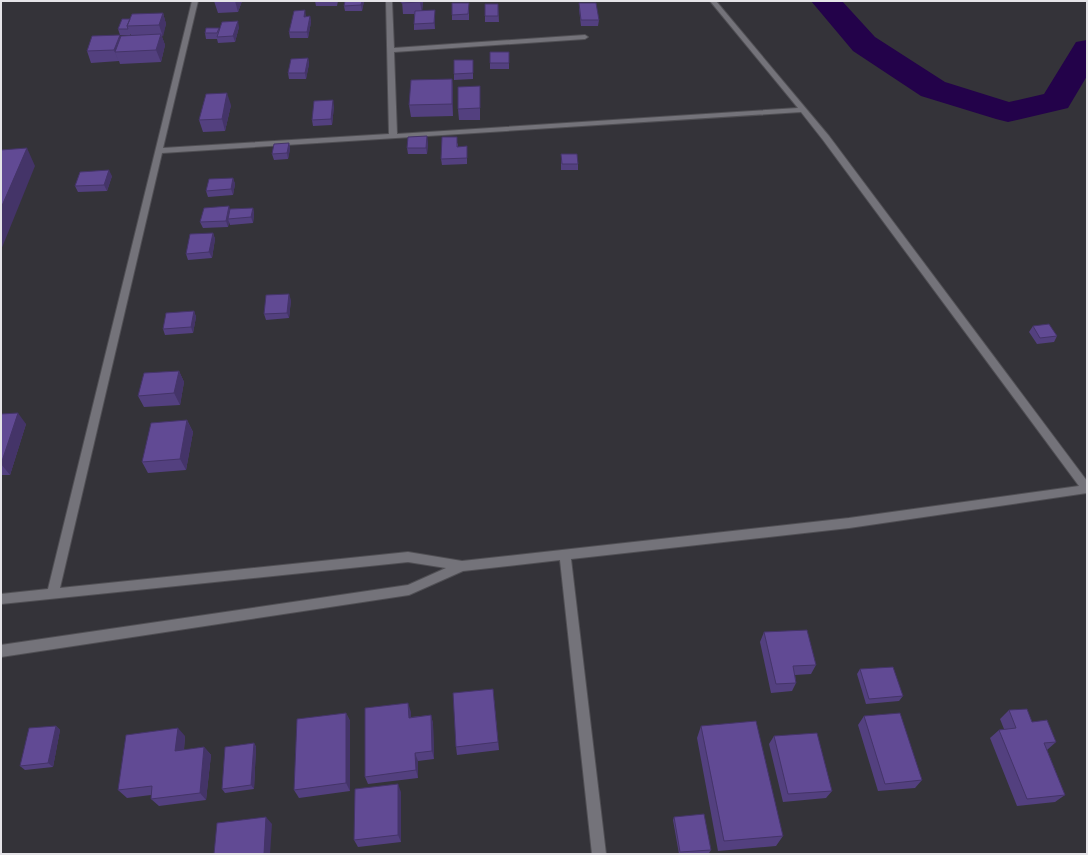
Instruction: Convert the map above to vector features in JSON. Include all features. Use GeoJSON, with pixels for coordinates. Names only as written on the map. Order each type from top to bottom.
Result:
{"type":"FeatureCollection","features":[{"type":"Feature","properties":{"kind":"street"},"geometry":{"type":"LineString","coordinates":[[54,593],[158,151],[195,1]]}},
{"type":"Feature","properties":{"kind":"street"},"geometry":{"type":"LineString","coordinates":[[390,1],[393,136]]}},
{"type":"Feature","properties":{"kind":"street"},"geometry":{"type":"LineString","coordinates":[[1,599],[408,557],[462,566],[850,523],[1087,489],[831,144],[713,1]]}},
{"type":"Feature","properties":{"kind":"street"},"geometry":{"type":"LineString","coordinates":[[391,50],[585,38]]}},
{"type":"Feature","properties":{"kind":"street"},"geometry":{"type":"LineString","coordinates":[[158,151],[803,110]]}},
{"type":"Feature","properties":{"kind":"street"},"geometry":{"type":"LineString","coordinates":[[565,555],[598,854]]}},
{"type":"Feature","properties":{"kind":"street"},"geometry":{"type":"LineString","coordinates":[[1,651],[409,590],[462,566]]}},
{"type":"Feature","properties":{"kind":"building"},"geometry":{"type":"Polygon","coordinates":[[[345,1],[362,1],[361,5],[344,6],[345,1]]]}},
{"type":"Feature","properties":{"kind":"building"},"geometry":{"type":"Polygon","coordinates":[[[402,1],[420,1],[420,2],[401,3],[402,1]]]}},
{"type":"Feature","properties":{"kind":"building"},"geometry":{"type":"Polygon","coordinates":[[[452,3],[469,3],[468,14],[452,15],[452,3]]]}},
{"type":"Feature","properties":{"kind":"building"},"geometry":{"type":"Polygon","coordinates":[[[579,3],[596,3],[599,20],[581,20],[579,3]]]}},
{"type":"Feature","properties":{"kind":"building"},"geometry":{"type":"Polygon","coordinates":[[[485,4],[498,4],[498,16],[485,16],[485,4]]]}},
{"type":"Feature","properties":{"kind":"building"},"geometry":{"type":"Polygon","coordinates":[[[305,10],[304,17],[310,16],[307,32],[289,32],[294,11],[305,10]]]}},
{"type":"Feature","properties":{"kind":"building"},"geometry":{"type":"Polygon","coordinates":[[[435,10],[434,23],[414,24],[415,11],[435,10]]]}},
{"type":"Feature","properties":{"kind":"building"},"geometry":{"type":"Polygon","coordinates":[[[163,13],[159,25],[127,26],[132,14],[163,13]]]}},
{"type":"Feature","properties":{"kind":"building"},"geometry":{"type":"Polygon","coordinates":[[[122,19],[130,19],[127,26],[128,29],[118,29],[122,19]]]}},
{"type":"Feature","properties":{"kind":"building"},"geometry":{"type":"Polygon","coordinates":[[[238,21],[233,36],[217,37],[222,22],[238,21]]]}},
{"type":"Feature","properties":{"kind":"building"},"geometry":{"type":"Polygon","coordinates":[[[206,28],[219,28],[217,33],[205,33],[206,28]]]}},
{"type":"Feature","properties":{"kind":"building"},"geometry":{"type":"Polygon","coordinates":[[[161,34],[156,50],[115,52],[121,36],[161,34]]]}},
{"type":"Feature","properties":{"kind":"building"},"geometry":{"type":"Polygon","coordinates":[[[120,35],[114,50],[87,51],[92,36],[120,35]]]}},
{"type":"Feature","properties":{"kind":"building"},"geometry":{"type":"Polygon","coordinates":[[[490,52],[509,52],[509,63],[490,63],[490,52]]]}},
{"type":"Feature","properties":{"kind":"building"},"geometry":{"type":"Polygon","coordinates":[[[308,58],[305,73],[288,73],[291,59],[308,58]]]}},
{"type":"Feature","properties":{"kind":"building"},"geometry":{"type":"Polygon","coordinates":[[[454,60],[473,60],[473,73],[454,74],[454,60]]]}},
{"type":"Feature","properties":{"kind":"building"},"geometry":{"type":"Polygon","coordinates":[[[452,79],[452,104],[409,105],[411,80],[452,79]]]}},
{"type":"Feature","properties":{"kind":"building"},"geometry":{"type":"Polygon","coordinates":[[[480,86],[480,108],[458,109],[458,87],[480,86]]]}},
{"type":"Feature","properties":{"kind":"building"},"geometry":{"type":"Polygon","coordinates":[[[227,93],[222,119],[199,120],[206,94],[227,93]]]}},
{"type":"Feature","properties":{"kind":"building"},"geometry":{"type":"Polygon","coordinates":[[[333,100],[331,119],[312,120],[314,101],[333,100]]]}},
{"type":"Feature","properties":{"kind":"building"},"geometry":{"type":"Polygon","coordinates":[[[427,136],[426,148],[407,148],[408,137],[427,136]]]}},
{"type":"Feature","properties":{"kind":"building"},"geometry":{"type":"Polygon","coordinates":[[[442,137],[457,137],[457,147],[467,146],[467,158],[441,159],[442,137]]]}},
{"type":"Feature","properties":{"kind":"building"},"geometry":{"type":"Polygon","coordinates":[[[289,143],[287,153],[272,154],[274,144],[289,143]]]}},
{"type":"Feature","properties":{"kind":"building"},"geometry":{"type":"Polygon","coordinates":[[[27,148],[1,208],[1,150],[27,148]]]}},
{"type":"Feature","properties":{"kind":"building"},"geometry":{"type":"Polygon","coordinates":[[[561,154],[577,154],[578,164],[562,164],[561,154]]]}},
{"type":"Feature","properties":{"kind":"building"},"geometry":{"type":"Polygon","coordinates":[[[109,170],[104,185],[75,186],[80,172],[109,170]]]}},
{"type":"Feature","properties":{"kind":"building"},"geometry":{"type":"Polygon","coordinates":[[[233,178],[231,189],[206,191],[209,179],[233,178]]]}},
{"type":"Feature","properties":{"kind":"building"},"geometry":{"type":"Polygon","coordinates":[[[229,206],[226,221],[200,222],[204,208],[229,206]]]}},
{"type":"Feature","properties":{"kind":"building"},"geometry":{"type":"Polygon","coordinates":[[[253,208],[251,217],[228,219],[230,209],[253,208]]]}},
{"type":"Feature","properties":{"kind":"building"},"geometry":{"type":"Polygon","coordinates":[[[213,233],[209,252],[186,254],[190,234],[213,233]]]}},
{"type":"Feature","properties":{"kind":"building"},"geometry":{"type":"Polygon","coordinates":[[[289,294],[287,313],[264,314],[266,295],[289,294]]]}},
{"type":"Feature","properties":{"kind":"building"},"geometry":{"type":"Polygon","coordinates":[[[194,311],[191,327],[163,329],[166,313],[194,311]]]}},
{"type":"Feature","properties":{"kind":"building"},"geometry":{"type":"Polygon","coordinates":[[[1049,324],[1057,336],[1040,338],[1033,326],[1049,324]]]}},
{"type":"Feature","properties":{"kind":"building"},"geometry":{"type":"Polygon","coordinates":[[[179,371],[174,393],[138,396],[144,373],[179,371]]]}},
{"type":"Feature","properties":{"kind":"building"},"geometry":{"type":"Polygon","coordinates":[[[18,413],[1,464],[1,414],[18,413]]]}},
{"type":"Feature","properties":{"kind":"building"},"geometry":{"type":"Polygon","coordinates":[[[187,420],[180,459],[142,462],[151,423],[187,420]]]}},
{"type":"Feature","properties":{"kind":"building"},"geometry":{"type":"Polygon","coordinates":[[[807,630],[816,665],[793,666],[796,683],[776,684],[764,632],[807,630]]]}},
{"type":"Feature","properties":{"kind":"building"},"geometry":{"type":"Polygon","coordinates":[[[893,667],[903,696],[869,699],[860,669],[893,667]]]}},
{"type":"Feature","properties":{"kind":"building"},"geometry":{"type":"Polygon","coordinates":[[[493,689],[498,742],[456,747],[453,693],[493,689]]]}},
{"type":"Feature","properties":{"kind":"building"},"geometry":{"type":"Polygon","coordinates":[[[408,703],[409,718],[431,715],[432,751],[415,753],[416,770],[365,777],[365,708],[408,703]]]}},
{"type":"Feature","properties":{"kind":"building"},"geometry":{"type":"Polygon","coordinates":[[[1027,709],[1032,722],[1047,720],[1056,742],[1044,743],[1065,795],[1027,799],[999,730],[1016,728],[1009,710],[1027,709]]]}},
{"type":"Feature","properties":{"kind":"building"},"geometry":{"type":"Polygon","coordinates":[[[346,713],[346,783],[294,790],[297,719],[346,713]]]}},
{"type":"Feature","properties":{"kind":"building"},"geometry":{"type":"Polygon","coordinates":[[[900,713],[922,780],[885,784],[864,716],[900,713]]]}},
{"type":"Feature","properties":{"kind":"building"},"geometry":{"type":"Polygon","coordinates":[[[756,721],[783,836],[724,841],[701,726],[756,721]]]}},
{"type":"Feature","properties":{"kind":"building"},"geometry":{"type":"Polygon","coordinates":[[[56,726],[48,763],[20,766],[29,728],[56,726]]]}},
{"type":"Feature","properties":{"kind":"building"},"geometry":{"type":"Polygon","coordinates":[[[178,728],[175,751],[204,747],[200,793],[151,799],[152,786],[118,790],[126,735],[178,728]]]}},
{"type":"Feature","properties":{"kind":"building"},"geometry":{"type":"Polygon","coordinates":[[[817,733],[832,791],[788,794],[774,736],[817,733]]]}},
{"type":"Feature","properties":{"kind":"building"},"geometry":{"type":"Polygon","coordinates":[[[254,743],[251,785],[222,789],[225,747],[254,743]]]}},
{"type":"Feature","properties":{"kind":"building"},"geometry":{"type":"Polygon","coordinates":[[[398,784],[398,835],[354,840],[355,789],[398,784]]]}},
{"type":"Feature","properties":{"kind":"building"},"geometry":{"type":"Polygon","coordinates":[[[704,814],[711,850],[680,852],[674,817],[704,814]]]}},
{"type":"Feature","properties":{"kind":"building"},"geometry":{"type":"Polygon","coordinates":[[[266,817],[264,854],[214,854],[217,823],[266,817]]]}},
{"type":"Feature","properties":{"kind":"waterway"},"geometry":{"type":"LineString","coordinates":[[826,1],[864,44],[933,89],[1008,112],[1056,101],[1087,49]]}}]}
